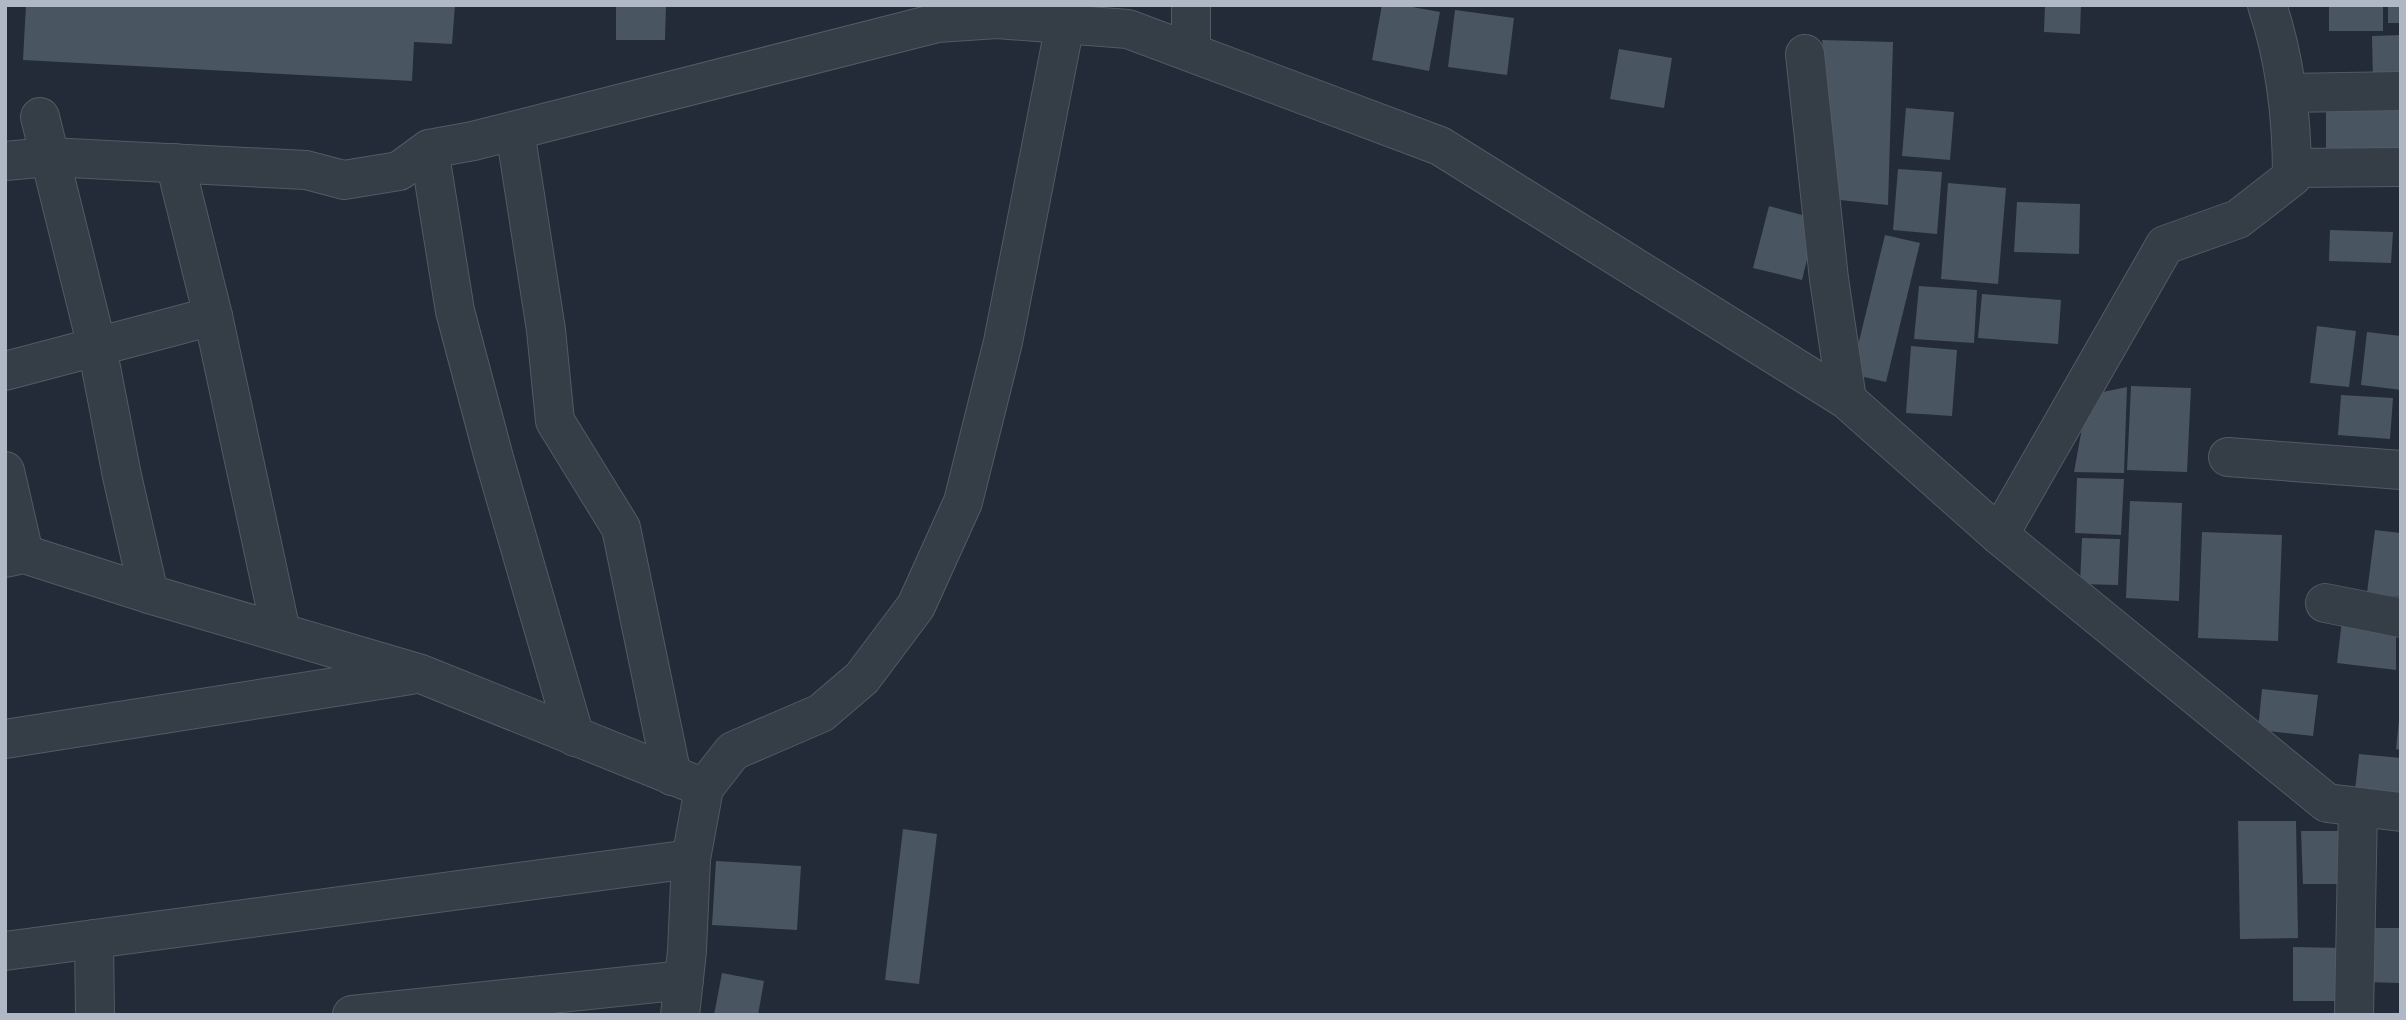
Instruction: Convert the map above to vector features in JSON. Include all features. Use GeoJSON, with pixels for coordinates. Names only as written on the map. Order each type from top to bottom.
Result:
{"type":"FeatureCollection","features":[{"type":"Feature","properties":{"kind":"street"},"geometry":{"type":"LineString","coordinates":[[1191,5],[1191,51]]}},
{"type":"Feature","properties":{"kind":"street"},"geometry":{"type":"LineString","coordinates":[[1999,535],[2165,245],[2238,219],[2292,177],[2288,93],[2276,31],[2267,5]]}},
{"type":"Feature","properties":{"kind":"street"},"geometry":{"type":"LineString","coordinates":[[5,161],[49,157],[306,170],[344,180],[399,172],[429,149],[515,131],[937,23],[997,19],[1128,29],[1440,146],[1847,400],[1999,535],[2327,803],[2401,812]]}},
{"type":"Feature","properties":{"kind":"street"},"geometry":{"type":"LineString","coordinates":[[688,782],[733,751],[821,713],[862,678],[916,606],[963,502],[1003,342],[1065,24]]}},
{"type":"Feature","properties":{"kind":"street"},"geometry":{"type":"LineString","coordinates":[[1805,54],[1829,279],[1847,400]]}},
{"type":"Feature","properties":{"kind":"street"},"geometry":{"type":"LineString","coordinates":[[2288,93],[2401,91]]}},
{"type":"Feature","properties":{"kind":"street"},"geometry":{"type":"LineString","coordinates":[[40,117],[97,347],[122,476],[149,594]]}},
{"type":"Feature","properties":{"kind":"street"},"geometry":{"type":"LineString","coordinates":[[352,1015],[682,997],[691,859],[688,782],[621,528],[555,421],[546,330],[515,131]]}},
{"type":"Feature","properties":{"kind":"street"},"geometry":{"type":"LineString","coordinates":[[429,149],[455,311],[494,458],[575,737]]}},
{"type":"Feature","properties":{"kind":"street"},"geometry":{"type":"LineString","coordinates":[[175,163],[214,316],[281,632]]}},
{"type":"Feature","properties":{"kind":"street"},"geometry":{"type":"LineString","coordinates":[[2292,168],[2401,167]]}},
{"type":"Feature","properties":{"kind":"street"},"geometry":{"type":"LineString","coordinates":[[5,371],[214,316]]}},
{"type":"Feature","properties":{"kind":"street"},"geometry":{"type":"LineString","coordinates":[[2228,457],[2401,470]]}},
{"type":"Feature","properties":{"kind":"street"},"geometry":{"type":"LineString","coordinates":[[5,471],[11,549],[149,594],[421,674],[688,782]]}},
{"type":"Feature","properties":{"kind":"street"},"geometry":{"type":"LineString","coordinates":[[2325,604],[2401,618]]}},
{"type":"Feature","properties":{"kind":"street"},"geometry":{"type":"LineString","coordinates":[[5,739],[421,674]]}},
{"type":"Feature","properties":{"kind":"street"},"geometry":{"type":"LineString","coordinates":[[2354,1015],[2358,807]]}},
{"type":"Feature","properties":{"kind":"street"},"geometry":{"type":"LineString","coordinates":[[5,951],[691,859]]}},
{"type":"Feature","properties":{"kind":"street"},"geometry":{"type":"LineString","coordinates":[[94,939],[95,1015]]}},
{"type":"Feature","properties":{"kind":"building"},"geometry":{"type":"Polygon","coordinates":[[[26,5],[455,5],[452,44],[414,42],[412,81],[23,60],[26,5]]]}},
{"type":"Feature","properties":{"kind":"building"},"geometry":{"type":"Polygon","coordinates":[[[616,5],[666,5],[665,40],[616,40],[616,5]]]}},
{"type":"Feature","properties":{"kind":"building"},"geometry":{"type":"Polygon","coordinates":[[[1382,5],[1401,5],[1440,12],[1429,71],[1372,60],[1382,5]]]}},
{"type":"Feature","properties":{"kind":"building"},"geometry":{"type":"Polygon","coordinates":[[[2045,5],[2081,5],[2080,34],[2044,32],[2045,5]]]}},
{"type":"Feature","properties":{"kind":"building"},"geometry":{"type":"Polygon","coordinates":[[[2329,5],[2383,5],[2383,31],[2329,31],[2329,5]]]}},
{"type":"Feature","properties":{"kind":"building"},"geometry":{"type":"Polygon","coordinates":[[[2388,5],[2401,5],[2401,23],[2388,23],[2388,5]]]}},
{"type":"Feature","properties":{"kind":"building"},"geometry":{"type":"Polygon","coordinates":[[[1455,10],[1514,18],[1507,75],[1448,67],[1455,10]]]}},
{"type":"Feature","properties":{"kind":"building"},"geometry":{"type":"Polygon","coordinates":[[[2401,35],[2401,82],[2373,82],[2372,36],[2401,35]]]}},
{"type":"Feature","properties":{"kind":"building"},"geometry":{"type":"Polygon","coordinates":[[[1822,40],[1893,42],[1888,205],[1840,200],[1822,40]]]}},
{"type":"Feature","properties":{"kind":"building"},"geometry":{"type":"Polygon","coordinates":[[[1619,49],[1672,58],[1664,108],[1610,99],[1619,49]]]}},
{"type":"Feature","properties":{"kind":"building"},"geometry":{"type":"Polygon","coordinates":[[[2401,100],[2401,152],[2326,152],[2326,101],[2401,100]]]}},
{"type":"Feature","properties":{"kind":"building"},"geometry":{"type":"Polygon","coordinates":[[[1906,108],[1954,112],[1950,160],[1902,156],[1906,108]]]}},
{"type":"Feature","properties":{"kind":"building"},"geometry":{"type":"Polygon","coordinates":[[[1898,169],[1942,172],[1937,234],[1893,230],[1898,169]]]}},
{"type":"Feature","properties":{"kind":"building"},"geometry":{"type":"Polygon","coordinates":[[[1948,183],[2006,188],[1998,284],[1941,279],[1948,183]]]}},
{"type":"Feature","properties":{"kind":"building"},"geometry":{"type":"Polygon","coordinates":[[[2017,202],[2080,204],[2079,254],[2014,252],[2017,202]]]}},
{"type":"Feature","properties":{"kind":"building"},"geometry":{"type":"Polygon","coordinates":[[[1769,206],[1817,219],[1802,280],[1753,268],[1769,206]]]}},
{"type":"Feature","properties":{"kind":"building"},"geometry":{"type":"Polygon","coordinates":[[[2330,230],[2393,232],[2391,263],[2329,261],[2330,230]]]}},
{"type":"Feature","properties":{"kind":"building"},"geometry":{"type":"Polygon","coordinates":[[[1885,235],[1920,243],[1886,382],[1851,374],[1885,235]]]}},
{"type":"Feature","properties":{"kind":"building"},"geometry":{"type":"Polygon","coordinates":[[[1919,286],[1977,290],[1974,343],[1914,339],[1919,286]]]}},
{"type":"Feature","properties":{"kind":"building"},"geometry":{"type":"Polygon","coordinates":[[[1982,294],[2061,300],[2058,344],[1978,338],[1982,294]]]}},
{"type":"Feature","properties":{"kind":"building"},"geometry":{"type":"Polygon","coordinates":[[[2317,326],[2356,331],[2349,387],[2310,383],[2317,326]]]}},
{"type":"Feature","properties":{"kind":"building"},"geometry":{"type":"Polygon","coordinates":[[[2367,332],[2401,336],[2401,390],[2361,385],[2367,332]]]}},
{"type":"Feature","properties":{"kind":"building"},"geometry":{"type":"Polygon","coordinates":[[[1911,346],[1957,350],[1952,416],[1906,413],[1911,346]]]}},
{"type":"Feature","properties":{"kind":"building"},"geometry":{"type":"Polygon","coordinates":[[[2131,386],[2191,388],[2187,472],[2127,470],[2131,386]]]}},
{"type":"Feature","properties":{"kind":"building"},"geometry":{"type":"Polygon","coordinates":[[[2127,387],[2124,473],[2074,472],[2088,395],[2127,387]]]}},
{"type":"Feature","properties":{"kind":"building"},"geometry":{"type":"Polygon","coordinates":[[[2341,395],[2393,398],[2390,439],[2338,435],[2341,395]]]}},
{"type":"Feature","properties":{"kind":"building"},"geometry":{"type":"Polygon","coordinates":[[[2077,478],[2124,479],[2121,535],[2075,533],[2077,478]]]}},
{"type":"Feature","properties":{"kind":"building"},"geometry":{"type":"Polygon","coordinates":[[[2130,501],[2182,503],[2179,601],[2126,598],[2130,501]]]}},
{"type":"Feature","properties":{"kind":"building"},"geometry":{"type":"Polygon","coordinates":[[[2375,530],[2401,533],[2401,597],[2367,593],[2375,530]]]}},
{"type":"Feature","properties":{"kind":"building"},"geometry":{"type":"Polygon","coordinates":[[[2202,532],[2282,535],[2278,641],[2198,638],[2202,532]]]}},
{"type":"Feature","properties":{"kind":"building"},"geometry":{"type":"Polygon","coordinates":[[[2082,538],[2120,539],[2118,585],[2080,584],[2082,538]]]}},
{"type":"Feature","properties":{"kind":"building"},"geometry":{"type":"Polygon","coordinates":[[[2342,620],[2396,633],[2396,670],[2337,663],[2342,620]]]}},
{"type":"Feature","properties":{"kind":"building"},"geometry":{"type":"Polygon","coordinates":[[[2262,689],[2318,695],[2313,736],[2258,730],[2262,689]]]}},
{"type":"Feature","properties":{"kind":"building"},"geometry":{"type":"Polygon","coordinates":[[[2401,721],[2401,750],[2396,749],[2401,721]]]}},
{"type":"Feature","properties":{"kind":"building"},"geometry":{"type":"Polygon","coordinates":[[[2359,754],[2401,758],[2401,805],[2354,799],[2359,754]]]}},
{"type":"Feature","properties":{"kind":"building"},"geometry":{"type":"Polygon","coordinates":[[[2238,821],[2296,821],[2298,938],[2240,939],[2238,821]]]}},
{"type":"Feature","properties":{"kind":"building"},"geometry":{"type":"Polygon","coordinates":[[[903,829],[937,834],[919,984],[885,980],[903,829]]]}},
{"type":"Feature","properties":{"kind":"building"},"geometry":{"type":"Polygon","coordinates":[[[2301,831],[2348,831],[2348,884],[2303,884],[2301,831]]]}},
{"type":"Feature","properties":{"kind":"building"},"geometry":{"type":"Polygon","coordinates":[[[716,861],[801,866],[797,930],[712,925],[716,861]]]}},
{"type":"Feature","properties":{"kind":"building"},"geometry":{"type":"Polygon","coordinates":[[[2364,928],[2401,928],[2401,983],[2364,982],[2364,928]]]}},
{"type":"Feature","properties":{"kind":"building"},"geometry":{"type":"Polygon","coordinates":[[[2293,947],[2347,948],[2346,1001],[2293,1001],[2293,947]]]}},
{"type":"Feature","properties":{"kind":"building"},"geometry":{"type":"Polygon","coordinates":[[[722,973],[764,981],[758,1015],[714,1015],[722,973]]]}}]}
